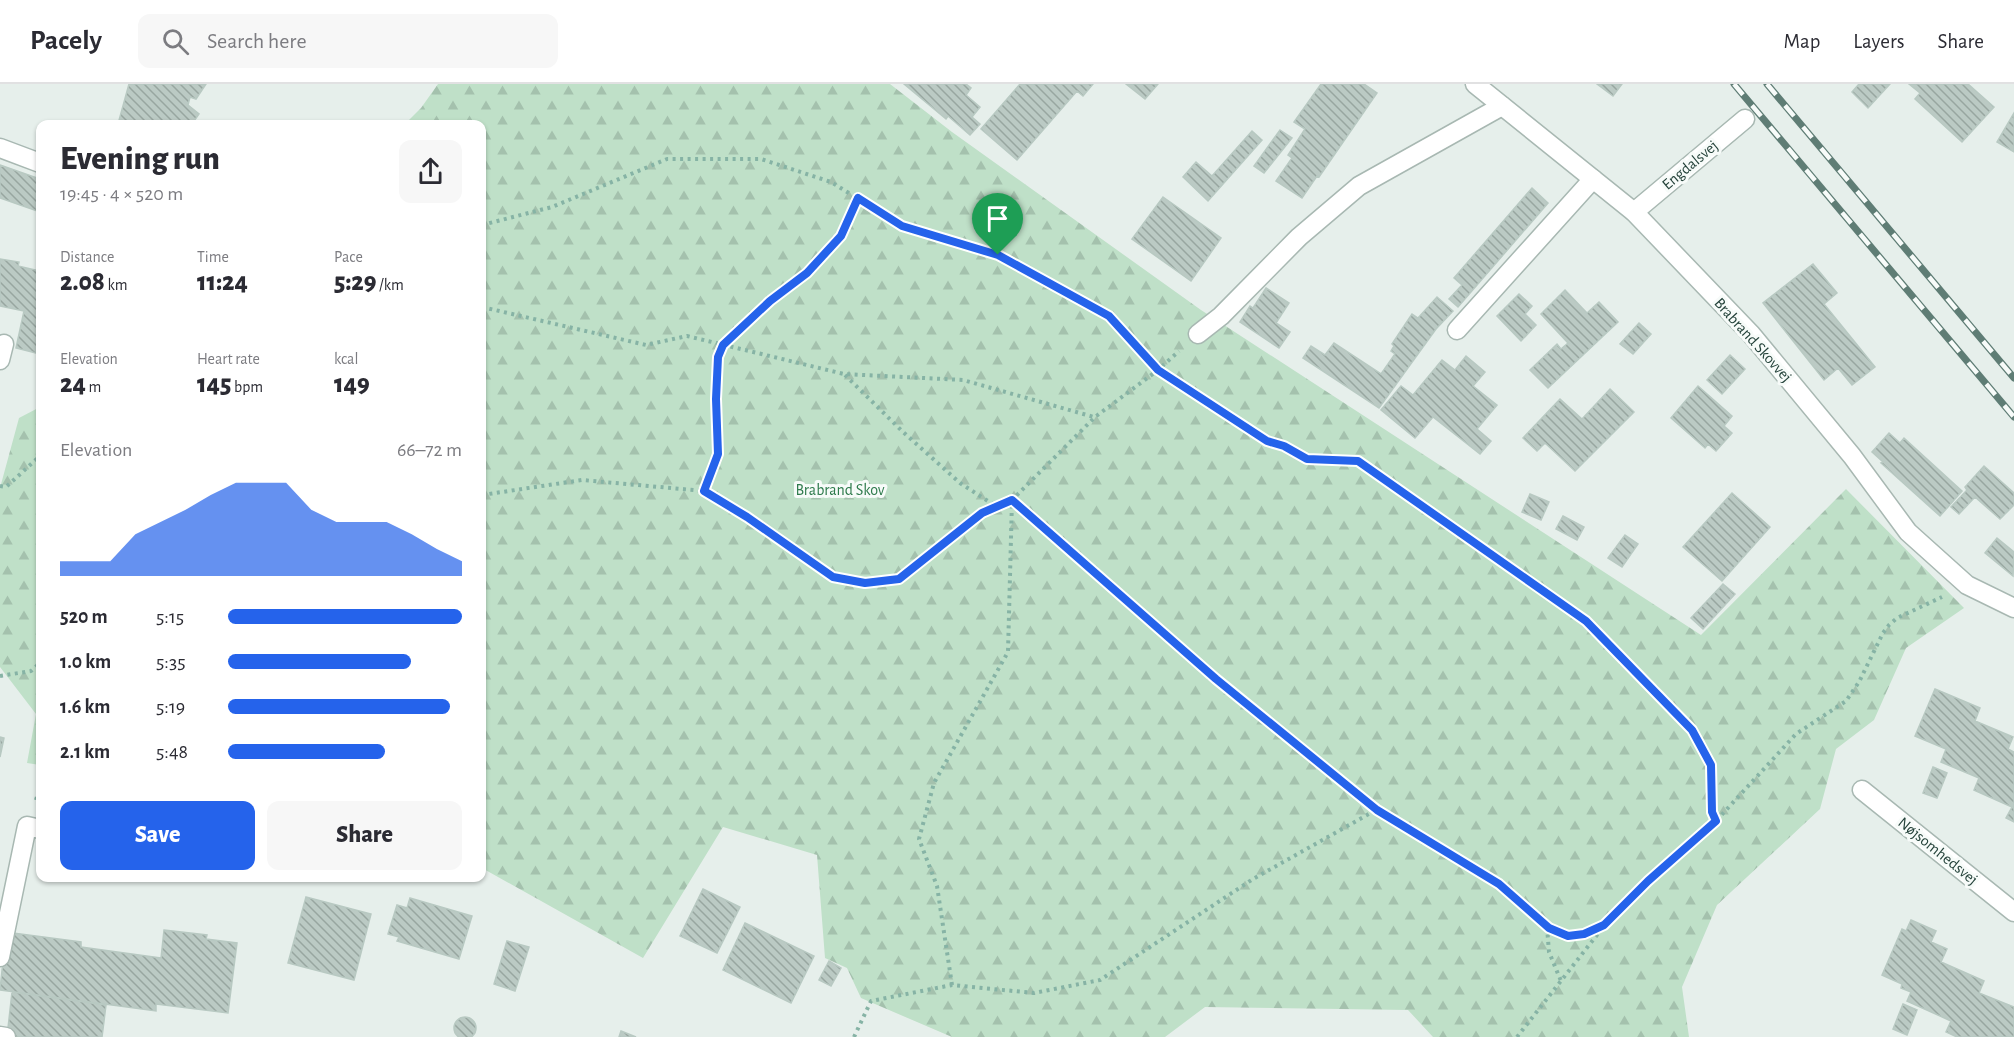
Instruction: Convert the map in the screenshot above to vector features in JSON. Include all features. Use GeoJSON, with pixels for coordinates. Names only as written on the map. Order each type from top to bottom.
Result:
{"type":"FeatureCollection","features":[{"type":"Feature","properties":{"kind":"street","name":"Brabrand Skovvej"},"geometry":{"type":"LineString","coordinates":[[1475,84],[1634,212],[1751,334],[1852,456],[1908,532],[1967,585],[2014,608]]}},
{"type":"Feature","properties":{"kind":"street"},"geometry":{"type":"LineString","coordinates":[[1197,334],[1221,316],[1299,237],[1359,186],[1502,106]]}},
{"type":"Feature","properties":{"kind":"street","name":"Engdalsvej"},"geometry":{"type":"LineString","coordinates":[[1634,212],[1745,118]]}},
{"type":"Feature","properties":{"kind":"street"},"geometry":{"type":"LineString","coordinates":[[0,148],[36,162]]}},
{"type":"Feature","properties":{"kind":"street"},"geometry":{"type":"LineString","coordinates":[[1457,330],[1593,178]]}},
{"type":"Feature","properties":{"kind":"street","name":"Nøjsomhedsvej"},"geometry":{"type":"LineString","coordinates":[[1862,790],[2014,912]]}},
{"type":"Feature","properties":{"kind":"street"},"geometry":{"type":"LineString","coordinates":[[0,957],[27,826],[36,828]]}},
{"type":"Feature","properties":{"kind":"street"},"geometry":{"type":"LineString","coordinates":[[0,1036],[6,1037]]}},
{"type":"Feature","properties":{"kind":"path"},"geometry":{"type":"LineString","coordinates":[[486,224],[552,207],[667,159],[761,159],[831,182],[902,226],[998,255],[1109,316],[1158,370],[1267,441],[1284,446],[1307,459],[1358,461],[1586,621],[1692,730],[1711,765],[1712,812],[1716,821]]}},
{"type":"Feature","properties":{"kind":"path"},"geometry":{"type":"LineString","coordinates":[[704,491],[718,454],[716,399],[718,357],[723,345],[770,301],[807,273],[841,236],[858,198]]}},
{"type":"Feature","properties":{"kind":"path"},"geometry":{"type":"LineString","coordinates":[[486,308],[646,345],[687,336],[844,374],[963,380],[1095,417]]}},
{"type":"Feature","properties":{"kind":"path"},"geometry":{"type":"LineString","coordinates":[[486,494],[582,480],[704,491],[747,517],[833,577],[865,583],[899,579],[982,513],[1012,500],[1095,417],[1158,370],[1197,334]]}},
{"type":"Feature","properties":{"kind":"path"},"geometry":{"type":"LineString","coordinates":[[844,374],[903,432],[960,483],[997,507]]}},
{"type":"Feature","properties":{"kind":"path"},"geometry":{"type":"LineString","coordinates":[[0,486],[6,487],[36,460]]}},
{"type":"Feature","properties":{"kind":"path"},"geometry":{"type":"LineString","coordinates":[[1012,500],[1216,679],[1377,810],[1499,884],[1547,926],[1568,936],[1584,934],[1604,925]]}},
{"type":"Feature","properties":{"kind":"path"},"geometry":{"type":"LineString","coordinates":[[952,985],[937,886],[920,838],[934,783],[1008,652],[1012,500]]}},
{"type":"Feature","properties":{"kind":"path"},"geometry":{"type":"LineString","coordinates":[[1517,1037],[1604,925],[1648,881],[1716,821],[1796,734],[1846,701],[1859,682],[1889,625],[1897,618],[1967,585]]}},
{"type":"Feature","properties":{"kind":"path"},"geometry":{"type":"LineString","coordinates":[[0,676],[31,671],[36,667]]}},
{"type":"Feature","properties":{"kind":"path"},"geometry":{"type":"LineString","coordinates":[[854,1037],[871,1001],[952,985],[1034,993],[1100,980],[1253,879],[1377,810]]}},
{"type":"Feature","properties":{"kind":"path"},"geometry":{"type":"LineString","coordinates":[[1547,926],[1550,952],[1561,981]]}},
{"type":"Feature","properties":{"kind":"green space","name":"Brabrand Skov"},"geometry":{"type":"Polygon","coordinates":[[[438,84],[890,84],[952,132],[1201,310],[1701,635],[1846,489],[1964,608],[1906,648],[1874,720],[1836,749],[1820,809],[1717,905],[1682,987],[1689,1037],[1433,1037],[1408,1010],[1205,1007],[1165,1037],[952,1037],[861,998],[847,968],[825,958],[817,855],[723,827],[643,958],[486,870],[486,120],[409,120],[421,108],[438,84]]]}},
{"type":"Feature","properties":{"kind":"green space"},"geometry":{"type":"Polygon","coordinates":[[[36,409],[36,714],[0,667],[0,488],[19,418],[36,409]]]}},
{"type":"Feature","properties":{"kind":"green space"},"geometry":{"type":"Polygon","coordinates":[[[36,714],[36,764],[27,763],[36,714]]]}},
{"type":"Feature","properties":{"kind":"building"},"geometry":{"type":"Polygon","coordinates":[[[129,84],[206,84],[196,99],[190,97],[188,105],[199,114],[195,120],[119,120],[129,84]]]}},
{"type":"Feature","properties":{"kind":"building"},"geometry":{"type":"Polygon","coordinates":[[[904,84],[966,84],[971,88],[966,95],[980,107],[972,117],[980,124],[970,135],[948,116],[946,119],[904,84]]]}},
{"type":"Feature","properties":{"kind":"building"},"geometry":{"type":"Polygon","coordinates":[[[1020,84],[1093,84],[1083,96],[1077,91],[1017,160],[981,129],[1020,84]]]}},
{"type":"Feature","properties":{"kind":"building"},"geometry":{"type":"Polygon","coordinates":[[[1126,84],[1158,84],[1145,99],[1126,84]]]}},
{"type":"Feature","properties":{"kind":"building"},"geometry":{"type":"Polygon","coordinates":[[[1321,84],[1364,84],[1377,93],[1302,198],[1276,181],[1292,158],[1288,155],[1305,129],[1294,122],[1321,84]]]}},
{"type":"Feature","properties":{"kind":"building"},"geometry":{"type":"Polygon","coordinates":[[[1597,84],[1622,84],[1613,96],[1597,84]]]}},
{"type":"Feature","properties":{"kind":"building"},"geometry":{"type":"Polygon","coordinates":[[[1859,84],[1890,84],[1868,108],[1852,92],[1859,84]]]}},
{"type":"Feature","properties":{"kind":"building"},"geometry":{"type":"Polygon","coordinates":[[[1909,84],[1968,84],[1994,107],[1962,142],[1915,99],[1920,93],[1909,84]]]}},
{"type":"Feature","properties":{"kind":"building"},"geometry":{"type":"Polygon","coordinates":[[[2014,113],[2014,152],[1997,142],[2014,113]]]}},
{"type":"Feature","properties":{"kind":"building"},"geometry":{"type":"Polygon","coordinates":[[[1280,130],[1292,138],[1264,173],[1254,166],[1280,130]]]}},
{"type":"Feature","properties":{"kind":"building"},"geometry":{"type":"Polygon","coordinates":[[[1252,131],[1262,140],[1208,201],[1183,177],[1196,162],[1212,176],[1252,131]]]}},
{"type":"Feature","properties":{"kind":"building"},"geometry":{"type":"Polygon","coordinates":[[[0,165],[36,178],[36,211],[0,198],[0,165]]]}},
{"type":"Feature","properties":{"kind":"building"},"geometry":{"type":"Polygon","coordinates":[[[1532,188],[1548,203],[1458,307],[1449,299],[1462,285],[1454,278],[1532,188]]]}},
{"type":"Feature","properties":{"kind":"building"},"geometry":{"type":"Polygon","coordinates":[[[1163,197],[1221,238],[1191,281],[1132,239],[1163,197]]]}},
{"type":"Feature","properties":{"kind":"building"},"geometry":{"type":"Polygon","coordinates":[[[0,259],[19,262],[18,266],[36,270],[36,353],[16,348],[24,311],[0,306],[0,259]]]}},
{"type":"Feature","properties":{"kind":"building"},"geometry":{"type":"Polygon","coordinates":[[[1813,264],[1837,293],[1824,304],[1875,367],[1852,385],[1838,368],[1824,380],[1763,303],[1813,264]]]}},
{"type":"Feature","properties":{"kind":"building"},"geometry":{"type":"Polygon","coordinates":[[[1266,288],[1289,303],[1276,323],[1290,332],[1279,348],[1240,322],[1250,306],[1253,308],[1266,288]]]}},
{"type":"Feature","properties":{"kind":"building"},"geometry":{"type":"Polygon","coordinates":[[[1565,290],[1587,313],[1599,302],[1618,322],[1548,388],[1530,370],[1557,344],[1561,349],[1568,343],[1541,314],[1565,290]]]}},
{"type":"Feature","properties":{"kind":"building"},"geometry":{"type":"Polygon","coordinates":[[[1519,294],[1532,306],[1525,314],[1536,325],[1521,341],[1497,316],[1519,294]]]}},
{"type":"Feature","properties":{"kind":"building"},"geometry":{"type":"Polygon","coordinates":[[[1437,297],[1453,311],[1436,329],[1379,408],[1303,358],[1311,346],[1325,355],[1334,343],[1381,374],[1395,354],[1391,351],[1394,346],[1392,344],[1412,314],[1418,318],[1437,297]]]}},
{"type":"Feature","properties":{"kind":"building"},"geometry":{"type":"Polygon","coordinates":[[[1639,323],[1651,334],[1633,354],[1620,344],[1639,323]]]}},
{"type":"Feature","properties":{"kind":"building"},"geometry":{"type":"Polygon","coordinates":[[[1730,355],[1745,369],[1722,394],[1707,380],[1730,355]]]}},
{"type":"Feature","properties":{"kind":"building"},"geometry":{"type":"Polygon","coordinates":[[[1466,356],[1485,372],[1473,386],[1497,405],[1477,429],[1491,441],[1480,454],[1433,417],[1415,438],[1381,410],[1401,386],[1413,395],[1442,360],[1455,370],[1466,356]]]}},
{"type":"Feature","properties":{"kind":"building"},"geometry":{"type":"Polygon","coordinates":[[[1698,386],[1732,416],[1724,426],[1732,433],[1716,451],[1708,444],[1705,448],[1671,418],[1698,386]]]}},
{"type":"Feature","properties":{"kind":"building"},"geometry":{"type":"Polygon","coordinates":[[[1610,389],[1634,412],[1575,471],[1545,443],[1537,451],[1523,438],[1560,399],[1582,419],[1610,389]]]}},
{"type":"Feature","properties":{"kind":"building"},"geometry":{"type":"Polygon","coordinates":[[[1889,433],[1900,443],[1904,438],[1962,491],[1940,516],[1881,463],[1883,462],[1872,452],[1889,433]]]}},
{"type":"Feature","properties":{"kind":"building"},"geometry":{"type":"Polygon","coordinates":[[[1984,466],[2014,493],[2014,505],[2000,519],[1975,497],[1959,514],[1951,507],[1967,490],[1965,487],[1984,466]]]}},
{"type":"Feature","properties":{"kind":"building"},"geometry":{"type":"Polygon","coordinates":[[[1732,493],[1770,527],[1722,581],[1683,547],[1732,493]]]}},
{"type":"Feature","properties":{"kind":"building"},"geometry":{"type":"Polygon","coordinates":[[[1530,494],[1549,502],[1541,520],[1522,512],[1530,494]]]}},
{"type":"Feature","properties":{"kind":"building"},"geometry":{"type":"Polygon","coordinates":[[[1563,516],[1584,527],[1577,540],[1556,529],[1563,516]]]}},
{"type":"Feature","properties":{"kind":"building"},"geometry":{"type":"Polygon","coordinates":[[[1625,535],[1638,544],[1622,567],[1608,558],[1625,535]]]}},
{"type":"Feature","properties":{"kind":"building"},"geometry":{"type":"Polygon","coordinates":[[[1997,538],[2014,552],[2013,576],[1985,553],[1997,538]]]}},
{"type":"Feature","properties":{"kind":"building"},"geometry":{"type":"Polygon","coordinates":[[[1723,584],[1735,594],[1703,629],[1691,618],[1723,584]]]}},
{"type":"Feature","properties":{"kind":"building"},"geometry":{"type":"Polygon","coordinates":[[[1935,689],[1980,708],[1975,721],[2013,737],[2008,749],[2014,752],[2014,822],[2006,818],[2012,807],[1974,790],[1979,778],[1941,762],[1946,749],[1915,736],[1935,689]]]}},
{"type":"Feature","properties":{"kind":"building"},"geometry":{"type":"Polygon","coordinates":[[[0,737],[4,738],[0,757],[0,737]]]}},
{"type":"Feature","properties":{"kind":"building"},"geometry":{"type":"Polygon","coordinates":[[[1933,767],[1947,773],[1937,798],[1923,793],[1933,767]]]}},
{"type":"Feature","properties":{"kind":"building"},"geometry":{"type":"Polygon","coordinates":[[[703,889],[740,907],[717,953],[680,936],[703,889]]]}},
{"type":"Feature","properties":{"kind":"building"},"geometry":{"type":"Polygon","coordinates":[[[306,897],[371,914],[354,980],[288,963],[306,897]]]}},
{"type":"Feature","properties":{"kind":"building"},"geometry":{"type":"Polygon","coordinates":[[[410,898],[472,916],[459,959],[397,941],[399,937],[388,934],[397,905],[407,908],[410,898]]]}},
{"type":"Feature","properties":{"kind":"building"},"geometry":{"type":"Polygon","coordinates":[[[1911,920],[1936,931],[1931,942],[1947,949],[1941,962],[1984,981],[1979,993],[2014,1007],[2014,1037],[1957,1037],[1946,1032],[1951,1021],[1907,1001],[1911,992],[1901,988],[1902,984],[1882,975],[1902,929],[1906,931],[1911,920]]]}},
{"type":"Feature","properties":{"kind":"building"},"geometry":{"type":"Polygon","coordinates":[[[745,923],[814,956],[791,1003],[723,970],[745,923]]]}},
{"type":"Feature","properties":{"kind":"building"},"geometry":{"type":"Polygon","coordinates":[[[164,930],[207,935],[206,939],[237,943],[228,1013],[156,1004],[156,1011],[0,990],[6,932],[81,942],[81,947],[161,958],[164,930]]]}},
{"type":"Feature","properties":{"kind":"building"},"geometry":{"type":"Polygon","coordinates":[[[507,941],[529,947],[515,991],[494,984],[507,941]]]}},
{"type":"Feature","properties":{"kind":"building"},"geometry":{"type":"Polygon","coordinates":[[[829,961],[841,968],[831,986],[819,980],[829,961]]]}},
{"type":"Feature","properties":{"kind":"building"},"geometry":{"type":"Polygon","coordinates":[[[12,992],[106,1005],[102,1037],[7,1037],[12,992]]]}},
{"type":"Feature","properties":{"kind":"building"},"geometry":{"type":"Polygon","coordinates":[[[1903,1004],[1917,1010],[1907,1035],[1893,1029],[1903,1004]]]}},
{"type":"Feature","properties":{"kind":"building"},"geometry":{"type":"Polygon","coordinates":[[[465,1017],[473,1020],[475,1024],[473,1036],[461,1038],[457,1036],[454,1028],[457,1020],[465,1017]]]}},
{"type":"Feature","properties":{"kind":"building"},"geometry":{"type":"Polygon","coordinates":[[[621,1031],[636,1037],[619,1037],[621,1031]]]}},
{"type":"Feature","properties":{"kind":"railway"},"geometry":{"type":"LineString","coordinates":[[1734,84],[2014,417]]}},
{"type":"Feature","properties":{"kind":"railway"},"geometry":{"type":"LineString","coordinates":[[1767,84],[2014,378]]}},
{"type":"Feature","properties":{"kind":"route"},"geometry":{"type":"LineString","coordinates":[[858,198],[902,226],[998,255],[1109,316],[1158,370],[1267,441],[1284,446],[1307,459],[1358,461],[1586,621],[1692,730],[1711,765],[1712,812],[1716,821],[1648,881],[1604,925],[1584,934],[1568,936],[1549,928],[1499,884],[1377,810],[1216,679],[1012,500],[982,513],[899,579],[865,583],[833,577],[747,517],[704,491],[718,454],[716,399],[718,357],[723,345],[770,301],[807,273],[841,236],[858,198]]}}]}
